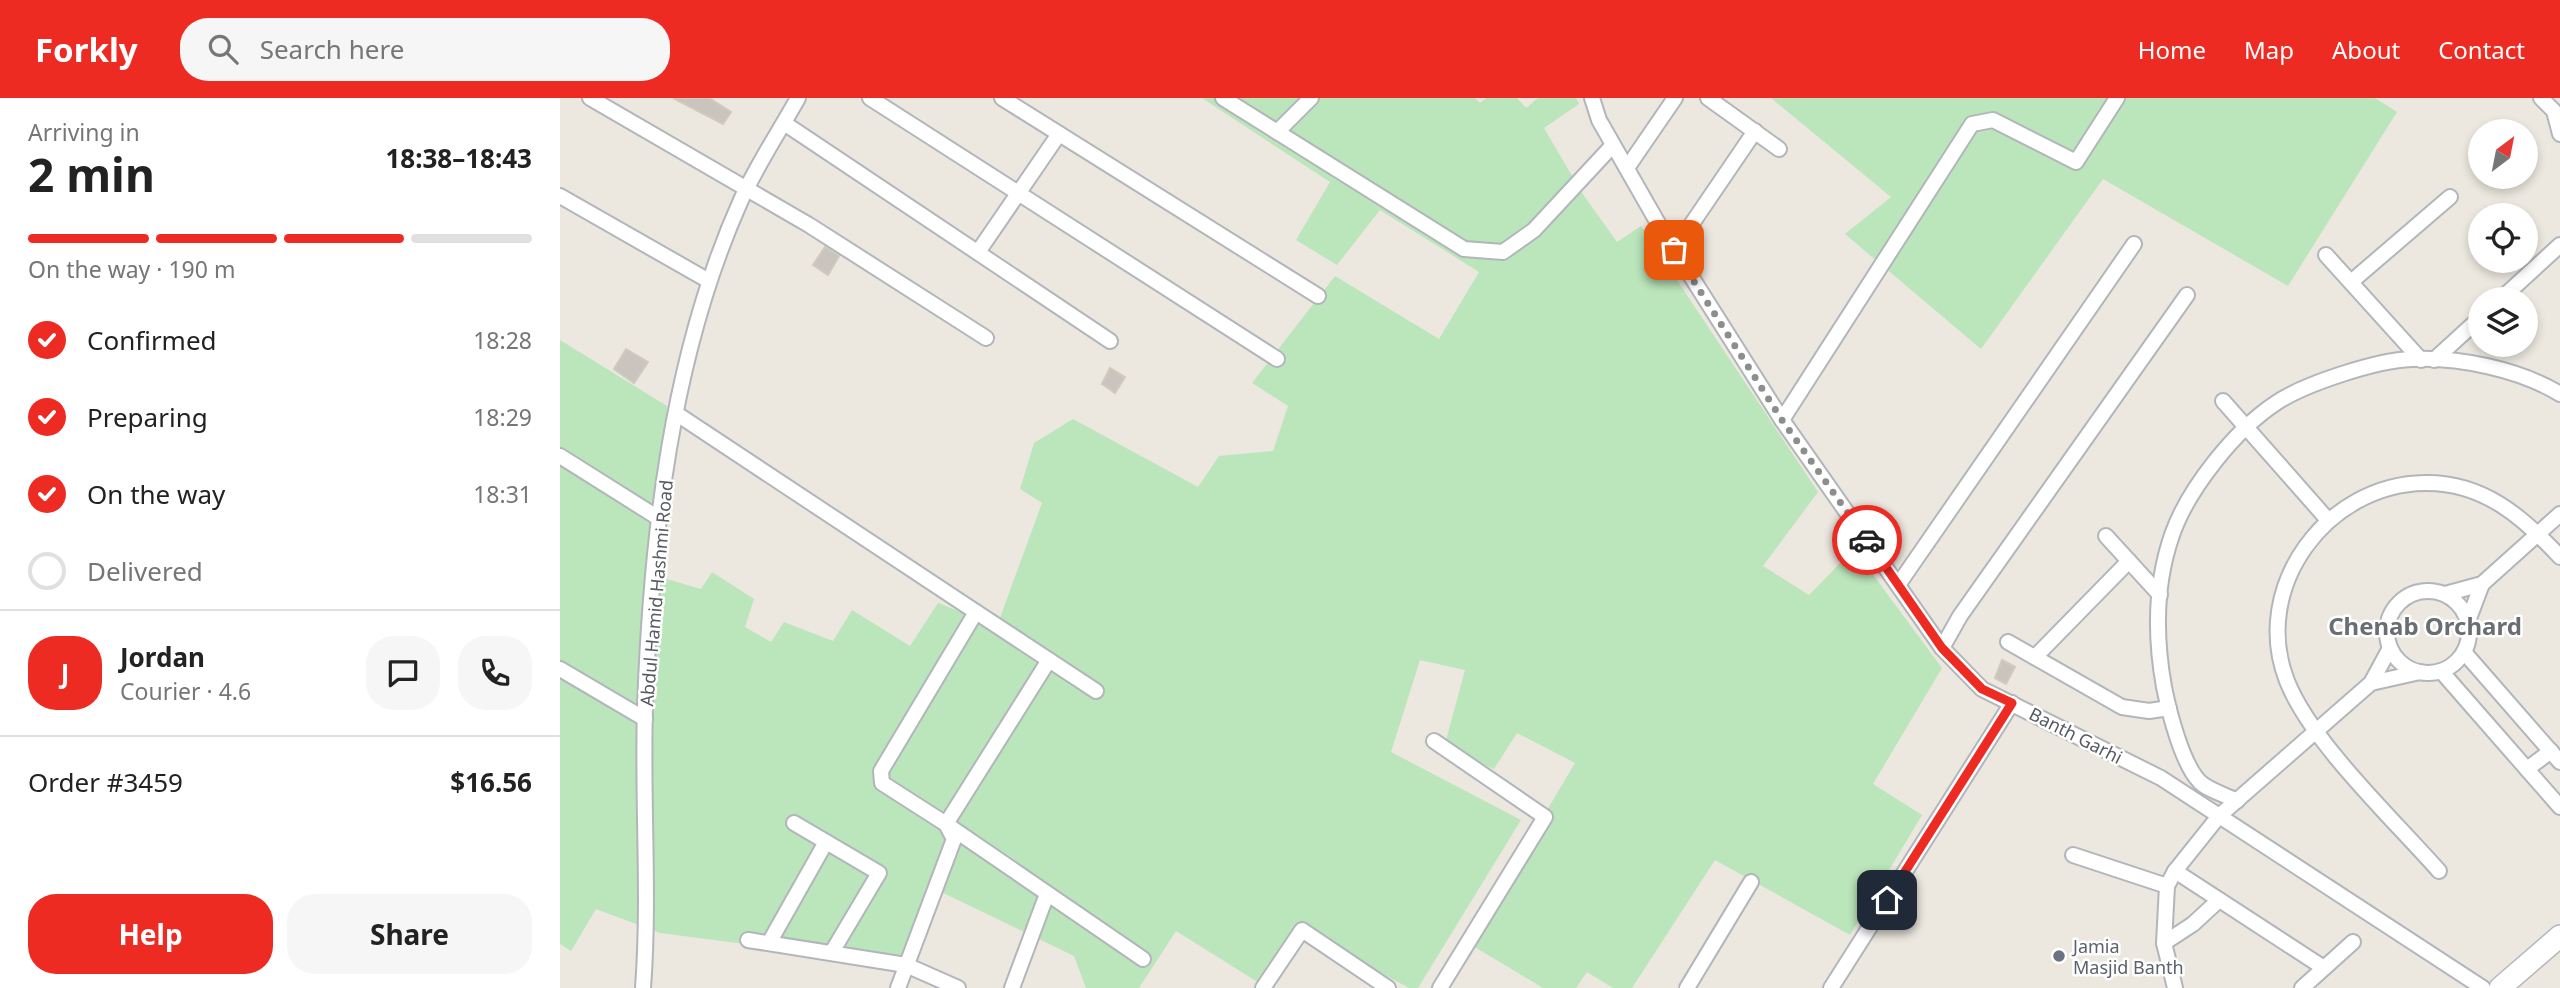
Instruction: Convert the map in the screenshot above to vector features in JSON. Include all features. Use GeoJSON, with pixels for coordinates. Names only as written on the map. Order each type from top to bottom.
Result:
{"type":"FeatureCollection","features":[{"type":"Feature","properties":{"kind":"main road"},"geometry":{"type":"LineString","coordinates":[[2500,988],[2560,936]]}},
{"type":"Feature","properties":{"kind":"street"},"geometry":{"type":"LineString","coordinates":[[590,98],[809,225],[986,338]]}},
{"type":"Feature","properties":{"kind":"street"},"geometry":{"type":"LineString","coordinates":[[870,98],[1277,359]]}},
{"type":"Feature","properties":{"kind":"street"},"geometry":{"type":"LineString","coordinates":[[1002,98],[1318,296]]}},
{"type":"Feature","properties":{"kind":"street"},"geometry":{"type":"LineString","coordinates":[[1223,98],[1464,249],[1503,252],[1534,230],[1613,145]]}},
{"type":"Feature","properties":{"kind":"street"},"geometry":{"type":"LineString","coordinates":[[1277,132],[1311,98]]}},
{"type":"Feature","properties":{"kind":"street","name":"Banth Garhi"},"geometry":{"type":"LineString","coordinates":[[1592,98],[1599,120],[1674,250],[1782,420],[1942,648],[1982,689],[2161,778],[2483,988]]}},
{"type":"Feature","properties":{"kind":"street"},"geometry":{"type":"LineString","coordinates":[[1627,168],[1675,98]]}},
{"type":"Feature","properties":{"kind":"street"},"geometry":{"type":"LineString","coordinates":[[1708,98],[1779,149]]}},
{"type":"Feature","properties":{"kind":"street"},"geometry":{"type":"LineString","coordinates":[[1782,420],[1972,124],[1993,120],[2076,162],[2117,98]]}},
{"type":"Feature","properties":{"kind":"street"},"geometry":{"type":"LineString","coordinates":[[2541,98],[2554,111],[2560,134]]}},
{"type":"Feature","properties":{"kind":"street","name":"Abdul Hamid Hashmi Road"},"geometry":{"type":"LineString","coordinates":[[643,988],[645,719],[660,519],[677,414],[709,281],[746,190],[794,100]]}},
{"type":"Feature","properties":{"kind":"street"},"geometry":{"type":"LineString","coordinates":[[784,123],[1110,341]]}},
{"type":"Feature","properties":{"kind":"street"},"geometry":{"type":"LineString","coordinates":[[1674,250],[1755,131]]}},
{"type":"Feature","properties":{"kind":"street"},"geometry":{"type":"LineString","coordinates":[[978,252],[1059,134]]}},
{"type":"Feature","properties":{"kind":"street"},"geometry":{"type":"LineString","coordinates":[[560,197],[709,281]]}},
{"type":"Feature","properties":{"kind":"street"},"geometry":{"type":"LineString","coordinates":[[2351,282],[2450,197]]}},
{"type":"Feature","properties":{"kind":"street"},"geometry":{"type":"LineString","coordinates":[[1898,585],[2134,244]]}},
{"type":"Feature","properties":{"kind":"street"},"geometry":{"type":"LineString","coordinates":[[2514,287],[2560,245]]}},
{"type":"Feature","properties":{"kind":"street"},"geometry":{"type":"LineString","coordinates":[[2326,255],[2427,360]]}},
{"type":"Feature","properties":{"kind":"street"},"geometry":{"type":"LineString","coordinates":[[1942,648],[1960,616],[2187,295]]}},
{"type":"Feature","properties":{"kind":"street"},"geometry":{"type":"LineString","coordinates":[[2427,360],[2468,328]]}},
{"type":"Feature","properties":{"kind":"street"},"geometry":{"type":"LineString","coordinates":[[2237,801],[2199,782],[2182,749],[2169,708],[2160,663],[2160,595],[2172,535],[2183,508],[2200,480],[2224,450],[2276,403],[2344,374],[2410,359],[2427,360],[2481,365],[2559,392]]}},
{"type":"Feature","properties":{"kind":"street"},"geometry":{"type":"LineString","coordinates":[[2223,401],[2328,520]]}},
{"type":"Feature","properties":{"kind":"street"},"geometry":{"type":"LineString","coordinates":[[677,414],[1096,691]]}},
{"type":"Feature","properties":{"kind":"street"},"geometry":{"type":"LineString","coordinates":[[560,456],[660,519]]}},
{"type":"Feature","properties":{"kind":"street"},"geometry":{"type":"LineString","coordinates":[[2439,871],[2317,732],[2287,680],[2279,640],[2279,612],[2295,561],[2328,520],[2361,497],[2390,487],[2426,483],[2459,488],[2493,499],[2521,516],[2560,557]]}},
{"type":"Feature","properties":{"kind":"street"},"geometry":{"type":"LineString","coordinates":[[2371,683],[2420,672],[2441,671],[2458,660],[2469,637],[2468,621],[2482,584],[2560,514]]}},
{"type":"Feature","properties":{"kind":"street"},"geometry":{"type":"LineString","coordinates":[[2106,536],[2160,595]]}},
{"type":"Feature","properties":{"kind":"street"},"geometry":{"type":"LineString","coordinates":[[2035,657],[2129,561]]}},
{"type":"Feature","properties":{"kind":"street"},"geometry":{"type":"LineString","coordinates":[[2445,594],[2482,584]]}},
{"type":"Feature","properties":{"kind":"street"},"geometry":{"type":"LineString","coordinates":[[2420,672],[2407,667],[2390,648],[2386,632],[2390,616],[2399,602],[2412,593],[2428,590],[2445,594],[2459,605],[2468,621]]}},
{"type":"Feature","properties":{"kind":"street"},"geometry":{"type":"LineString","coordinates":[[976,612],[881,771],[882,783],[1143,959]]}},
{"type":"Feature","properties":{"kind":"street"},"geometry":{"type":"LineString","coordinates":[[2008,642],[2122,707],[2149,711],[2169,708]]}},
{"type":"Feature","properties":{"kind":"street"},"geometry":{"type":"LineString","coordinates":[[2175,988],[2164,943],[2167,886],[2175,871],[2219,816],[2371,683],[2390,648]]}},
{"type":"Feature","properties":{"kind":"street"},"geometry":{"type":"LineString","coordinates":[[2464,652],[2555,756],[2527,769]]}},
{"type":"Feature","properties":{"kind":"street"},"geometry":{"type":"LineString","coordinates":[[946,824],[1049,660]]}},
{"type":"Feature","properties":{"kind":"street"},"geometry":{"type":"LineString","coordinates":[[560,669],[645,719]]}},
{"type":"Feature","properties":{"kind":"street"},"geometry":{"type":"LineString","coordinates":[[2441,671],[2527,769],[2557,797]]}},
{"type":"Feature","properties":{"kind":"street"},"geometry":{"type":"LineString","coordinates":[[1831,988],[2012,703]]}},
{"type":"Feature","properties":{"kind":"street"},"geometry":{"type":"LineString","coordinates":[[1434,741],[1545,817],[1440,988]]}},
{"type":"Feature","properties":{"kind":"street"},"geometry":{"type":"LineString","coordinates":[[794,823],[879,873],[832,952]]}},
{"type":"Feature","properties":{"kind":"street"},"geometry":{"type":"LineString","coordinates":[[898,988],[954,839],[946,824]]}},
{"type":"Feature","properties":{"kind":"street"},"geometry":{"type":"LineString","coordinates":[[769,943],[826,842]]}},
{"type":"Feature","properties":{"kind":"street"},"geometry":{"type":"LineString","coordinates":[[2073,855],[2167,886]]}},
{"type":"Feature","properties":{"kind":"street"},"geometry":{"type":"LineString","coordinates":[[2175,871],[2324,968]]}},
{"type":"Feature","properties":{"kind":"street"},"geometry":{"type":"LineString","coordinates":[[1687,988],[1751,882]]}},
{"type":"Feature","properties":{"kind":"street"},"geometry":{"type":"LineString","coordinates":[[1012,988],[1047,894]]}},
{"type":"Feature","properties":{"kind":"street"},"geometry":{"type":"LineString","coordinates":[[2164,943],[2193,924],[2219,900]]}},
{"type":"Feature","properties":{"kind":"street"},"geometry":{"type":"LineString","coordinates":[[1263,988],[1302,930],[1388,988]]}},
{"type":"Feature","properties":{"kind":"street"},"geometry":{"type":"LineString","coordinates":[[748,940],[905,965],[958,988]]}},
{"type":"Feature","properties":{"kind":"street"},"geometry":{"type":"LineString","coordinates":[[2302,988],[2353,942]]}},
{"type":"Feature","properties":{"kind":"green space"},"geometry":{"type":"Polygon","coordinates":[[[1202,98],[1475,98],[1480,103],[1486,98],[1517,98],[1526,108],[1538,98],[1576,98],[1579,104],[1544,128],[1582,193],[1617,242],[1641,226],[1818,492],[1763,566],[1809,595],[1854,549],[1942,668],[1873,784],[1922,815],[1850,935],[1715,860],[1632,988],[1613,988],[1587,972],[1576,988],[1543,988],[1468,943],[1575,763],[1517,733],[1494,769],[1444,748],[1465,670],[1420,660],[1391,752],[1521,820],[1418,988],[1409,988],[1302,930],[1264,986],[1176,931],[1139,988],[1086,988],[1074,956],[935,889],[906,965],[660,933],[596,909],[571,951],[560,944],[560,340],[667,406],[656,576],[701,589],[712,572],[754,599],[745,627],[771,642],[784,622],[833,641],[852,610],[910,646],[938,603],[997,626],[1042,503],[1020,489],[1034,443],[1073,419],[1198,487],[1219,456],[1273,451],[1288,406],[1252,383],[1335,276],[1439,339],[1479,272],[1380,210],[1337,265],[1296,240],[1330,182],[1202,98]]]}},
{"type":"Feature","properties":{"kind":"green space"},"geometry":{"type":"Polygon","coordinates":[[[1771,98],[2375,98],[2397,112],[2288,286],[2103,179],[1981,349],[1845,234],[1891,197],[1771,98]]]}},
{"type":"Feature","properties":{"kind":"building"},"geometry":{"type":"Polygon","coordinates":[[[673,98],[709,98],[731,112],[723,124],[673,98]]]}},
{"type":"Feature","properties":{"kind":"building"},"geometry":{"type":"Polygon","coordinates":[[[825,247],[839,256],[828,275],[813,265],[825,247]]]}},
{"type":"Feature","properties":{"kind":"building"},"geometry":{"type":"Polygon","coordinates":[[[626,349],[648,362],[634,383],[614,369],[626,349]]]}},
{"type":"Feature","properties":{"kind":"building"},"geometry":{"type":"Polygon","coordinates":[[[1110,368],[1125,377],[1115,393],[1102,384],[1110,368]]]}},
{"type":"Feature","properties":{"kind":"building"},"geometry":{"type":"Polygon","coordinates":[[[2002,660],[2015,667],[2006,684],[1995,678],[2002,660]]]}},
{"type":"Feature","properties":{"kind":"way so far"},"geometry":{"type":"LineString","coordinates":[[1674,250],[1782,420],[1867,540]]}},
{"type":"Feature","properties":{"kind":"place","name":"Jamia Masjid Banth"},"geometry":{"type":"Point","coordinates":[2059,956]}},
{"type":"Feature","properties":{"kind":"district","name":"Chenab Orchard"},"geometry":{"type":"Point","coordinates":[2425,625]}},
{"type":"Feature","properties":{"kind":"route"},"geometry":{"type":"LineString","coordinates":[[1867,540],[1942,648],[1982,689],[2012,703],[1887,900]]}}]}
